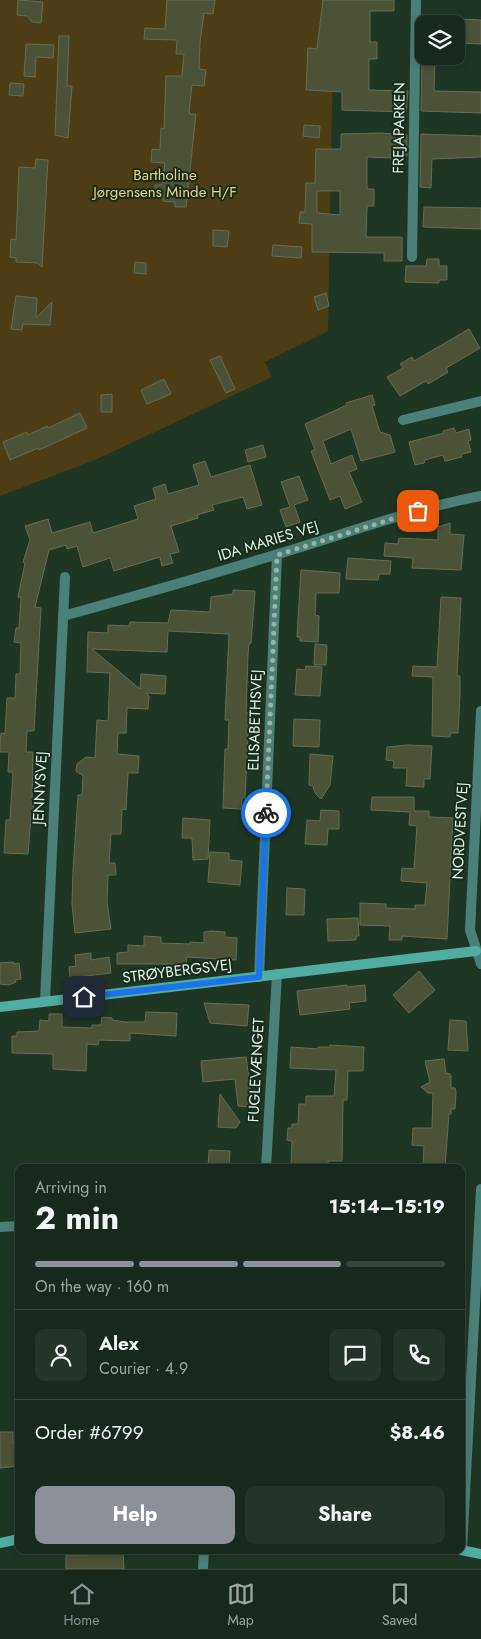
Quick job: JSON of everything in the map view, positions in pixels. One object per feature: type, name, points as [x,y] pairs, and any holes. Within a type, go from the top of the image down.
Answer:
[{"type":"street","name":"FREJAPARKEN","points":[[412,257],[416,0]]},
{"type":"street","points":[[403,420],[481,401]]},
{"type":"street","name":"IDA MARIES VEJ","points":[[63,616],[277,555],[391,519],[455,501],[481,496]]},
{"type":"street","name":"ELISABETHSVEJ","points":[[259,977],[277,555]]},
{"type":"street","name":"JENNYSVEJ","points":[[45,1002],[65,577]]},
{"type":"street","name":"NORDVESTVEJ","points":[[481,711],[470,930],[481,964]]},
{"type":"street","name":"STRØYBERGSVEJ","points":[[0,1007],[478,951]]},
{"type":"street","name":"FUGLEVÆNGET","points":[[266,1164],[277,974]]},
{"type":"street","points":[[465,1478],[481,1189]]},
{"type":"street","points":[[0,1227],[15,1226]]},
{"type":"street","points":[[0,1543],[15,1540]]},
{"type":"street","points":[[465,1551],[481,1554]]},
{"type":"street","points":[[203,1569],[204,1554]]},
{"type":"green space","name":"Bartholine Jørgensens Minde H/F","points":[[0,0],[334,0],[328,331],[265,362],[272,377],[95,460],[0,496]]},
{"type":"building","points":[[18,0],[43,2],[41,23],[32,22],[27,16],[17,15]]},
{"type":"building","points":[[167,0],[215,0],[213,14],[204,13],[200,42],[199,69],[206,70],[204,86],[192,85],[189,111],[190,114],[196,114],[186,207],[175,207],[175,202],[163,201],[163,197],[154,196],[155,185],[162,185],[165,163],[151,162],[152,149],[160,150],[161,128],[164,129],[166,76],[182,76],[184,54],[176,54],[177,40],[144,39],[145,28],[165,29]]},
{"type":"building","points":[[323,0],[394,0],[394,11],[370,11],[370,42],[377,42],[377,59],[369,59],[369,90],[408,91],[406,112],[342,110],[342,92],[306,90],[308,48],[317,49]]},
{"type":"building","points":[[465,19],[481,20],[481,44],[465,43]]},
{"type":"building","points":[[59,36],[69,36],[67,86],[72,86],[68,138],[55,135]]},
{"type":"building","points":[[26,44],[54,45],[53,58],[36,57],[35,77],[24,76]]},
{"type":"building","points":[[422,65],[435,65],[434,91],[481,92],[481,113],[421,111]]},
{"type":"building","points":[[10,83],[24,84],[23,96],[9,95]]},
{"type":"building","points":[[304,125],[320,126],[319,138],[303,136]]},
{"type":"building","points":[[380,133],[407,135],[407,156],[391,155],[391,158],[367,157],[367,189],[374,189],[374,206],[367,206],[366,237],[402,237],[402,261],[384,261],[384,253],[312,252],[312,224],[299,223],[300,212],[305,212],[306,183],[315,183],[316,149],[341,149],[341,134]],"holes":[[[317,191],[340,191],[340,215],[317,213]]]},
{"type":"building","points":[[421,134],[481,136],[481,157],[432,159],[431,188],[420,187]]},
{"type":"building","points":[[36,159],[48,160],[42,267],[37,263],[16,262],[16,258],[10,257],[11,239],[16,240],[19,167],[35,168]]},
{"type":"building","points":[[424,207],[481,208],[481,229],[423,227]]},
{"type":"building","points":[[213,230],[229,231],[227,247],[213,246]]},
{"type":"building","points":[[273,245],[302,247],[301,258],[272,256]]},
{"type":"building","points":[[427,259],[439,259],[439,266],[447,266],[447,280],[439,280],[439,283],[405,282],[406,266],[426,266]]},
{"type":"building","points":[[135,262],[146,263],[146,274],[134,273]]},
{"type":"building","points":[[326,293],[329,306],[318,310],[314,297]]},
{"type":"building","points":[[16,296],[37,298],[36,318],[52,302],[50,325],[23,324],[22,330],[11,329]]},
{"type":"building","points":[[469,329],[480,348],[446,368],[448,372],[428,384],[426,381],[400,396],[387,377],[403,368],[400,364],[412,357],[414,361]]},
{"type":"building","points":[[220,356],[235,389],[226,393],[210,360]]},
{"type":"building","points":[[164,379],[171,394],[147,404],[141,390]]},
{"type":"building","points":[[112,394],[112,412],[101,412],[101,395]]},
{"type":"building","points":[[372,395],[375,405],[372,406],[380,432],[390,435],[395,452],[361,461],[351,429],[323,441],[331,464],[352,455],[357,469],[349,472],[362,502],[345,509],[340,496],[330,500],[311,451],[315,450],[305,424],[347,405],[346,403]]},
{"type":"building","points":[[80,413],[87,428],[39,450],[38,448],[10,460],[3,442],[27,432],[28,435],[47,426],[48,428]]},
{"type":"building","points":[[454,428],[456,433],[469,429],[471,440],[468,441],[471,452],[461,454],[462,457],[445,461],[443,455],[415,465],[409,442],[444,433],[443,431]]},
{"type":"building","points":[[263,445],[266,457],[248,462],[245,450]]},
{"type":"building","points":[[205,461],[211,477],[250,465],[262,505],[247,509],[243,497],[212,505],[214,510],[197,515],[198,518],[171,526],[179,552],[170,554],[173,563],[162,566],[160,557],[114,571],[110,558],[83,567],[77,546],[67,549],[66,545],[49,550],[35,607],[41,608],[34,731],[27,731],[26,752],[33,752],[32,805],[34,806],[33,816],[31,816],[28,854],[4,853],[6,820],[10,820],[13,772],[8,772],[9,752],[0,752],[0,745],[1,733],[5,734],[7,698],[15,698],[16,674],[20,674],[21,643],[14,642],[16,628],[19,628],[21,598],[18,597],[25,563],[23,562],[30,540],[25,526],[48,519],[52,533],[90,522],[93,533],[138,519],[134,506],[156,499],[153,488],[165,484],[168,494],[199,485],[193,465]]},
{"type":"building","points":[[299,476],[308,500],[294,505],[300,522],[286,527],[280,510],[290,507],[281,482]]},
{"type":"building","points":[[450,523],[450,534],[464,535],[461,570],[412,568],[413,558],[384,556],[385,543],[398,544],[399,538],[438,540],[438,527]]},
{"type":"building","points":[[348,558],[391,561],[390,574],[379,574],[378,580],[346,579]]},
{"type":"building","points":[[301,570],[340,573],[339,593],[316,593],[315,615],[319,616],[318,642],[300,641],[300,637],[297,637]]},
{"type":"building","points":[[233,590],[255,591],[251,643],[249,644],[248,655],[246,713],[249,713],[245,798],[242,798],[241,809],[223,808],[225,749],[228,749],[229,720],[225,720],[229,634],[168,631],[167,652],[92,649],[140,689],[141,674],[166,676],[165,694],[146,693],[149,696],[148,709],[127,708],[126,733],[118,733],[117,754],[139,756],[138,773],[128,773],[126,810],[122,809],[121,834],[111,834],[109,863],[115,863],[116,875],[108,875],[107,902],[111,929],[75,933],[72,904],[73,871],[78,795],[82,795],[83,776],[76,771],[77,764],[86,757],[95,758],[97,720],[108,721],[110,673],[87,672],[88,632],[108,633],[108,625],[129,626],[130,622],[168,623],[171,610],[210,612],[211,597],[233,594]]},
{"type":"building","points":[[441,597],[461,598],[457,676],[460,676],[458,733],[450,733],[450,737],[432,736],[433,677],[412,676],[413,666],[437,667]]},
{"type":"building","points":[[315,644],[327,645],[326,665],[314,665]]},
{"type":"building","points":[[306,666],[322,667],[320,696],[295,695],[297,669],[305,670]]},
{"type":"building","points":[[294,719],[320,720],[319,747],[293,746]]},
{"type":"building","points":[[408,745],[432,746],[430,779],[424,779],[424,787],[406,786],[407,768],[393,768],[394,761],[386,760],[387,747]]},
{"type":"building","points":[[310,754],[333,756],[330,785],[321,799],[315,793],[313,786],[309,785]]},
{"type":"building","points":[[372,797],[414,797],[414,811],[429,811],[429,817],[453,818],[447,939],[402,936],[402,940],[389,940],[390,926],[360,925],[360,903],[386,904],[386,908],[415,909],[415,905],[425,905],[427,883],[401,881],[402,868],[414,869],[417,826],[409,825],[410,812],[371,810]]},
{"type":"building","points":[[321,810],[339,811],[339,829],[328,829],[327,845],[305,844],[307,820],[320,821]]},
{"type":"building","points":[[183,818],[210,820],[208,859],[193,860],[192,838],[182,838]]},
{"type":"building","points":[[210,852],[229,853],[229,860],[242,861],[240,885],[208,882]]},
{"type":"building","points":[[287,888],[305,889],[304,915],[286,915]]},
{"type":"building","points":[[358,918],[359,936],[356,936],[356,940],[328,941],[327,919]]},
{"type":"building","points":[[204,932],[225,932],[225,937],[237,938],[236,960],[187,957],[186,963],[182,964],[117,964],[117,953],[128,952],[128,945],[144,946],[144,936],[161,937],[161,943],[204,943]]},
{"type":"building","points":[[91,953],[91,960],[109,957],[111,973],[70,978],[69,967],[76,966],[75,955]]},
{"type":"building","points":[[13,962],[14,964],[19,963],[21,979],[15,980],[16,982],[9,985],[0,984],[0,963]]},
{"type":"building","points":[[419,971],[435,990],[409,1013],[393,995]]},
{"type":"building","points":[[347,985],[347,987],[365,985],[366,1001],[349,1003],[350,1009],[300,1015],[297,991]]},
{"type":"building","points":[[204,1003],[249,1005],[247,1026],[210,1023]]},
{"type":"building","points":[[146,1012],[177,1013],[176,1036],[130,1033],[130,1041],[99,1040],[98,1045],[87,1044],[86,1071],[53,1069],[53,1054],[12,1053],[12,1036],[17,1036],[17,1032],[39,1031],[40,1020],[49,1021],[49,1014],[62,1014],[62,1027],[92,1028],[92,1025],[101,1025],[102,1017],[124,1022],[145,1022]]},
{"type":"building","points":[[450,1020],[466,1021],[468,1051],[448,1050]]},
{"type":"building","points":[[330,1045],[364,1047],[363,1071],[348,1071],[347,1100],[343,1100],[342,1161],[328,1161],[328,1164],[291,1164],[292,1141],[287,1140],[288,1128],[292,1128],[292,1124],[298,1124],[299,1104],[306,1104],[306,1096],[334,1096],[336,1070],[290,1068],[291,1047],[318,1049],[318,1047],[330,1047]]},
{"type":"building","points":[[246,1057],[250,1085],[248,1107],[238,1106],[235,1079],[203,1082],[201,1061]]},
{"type":"building","points":[[444,1059],[446,1073],[451,1076],[451,1088],[455,1088],[456,1092],[455,1109],[451,1109],[451,1114],[449,1114],[445,1164],[423,1164],[424,1146],[412,1145],[413,1128],[432,1128],[433,1093],[428,1093],[421,1087],[430,1082],[425,1061]]},
{"type":"building","points":[[220,1094],[240,1122],[236,1128],[218,1127]]},
{"type":"building","points":[[209,1150],[230,1151],[229,1164],[208,1164]]},
{"type":"building","points":[[0,1432],[13,1432],[15,1466],[0,1468]]},
{"type":"building","points":[[123,1554],[124,1569],[66,1569],[66,1555]]},
{"type":"way so far","points":[[266,813],[277,555],[418,511]]},
{"type":"route","points":[[84,997],[259,977],[266,813]]}]
